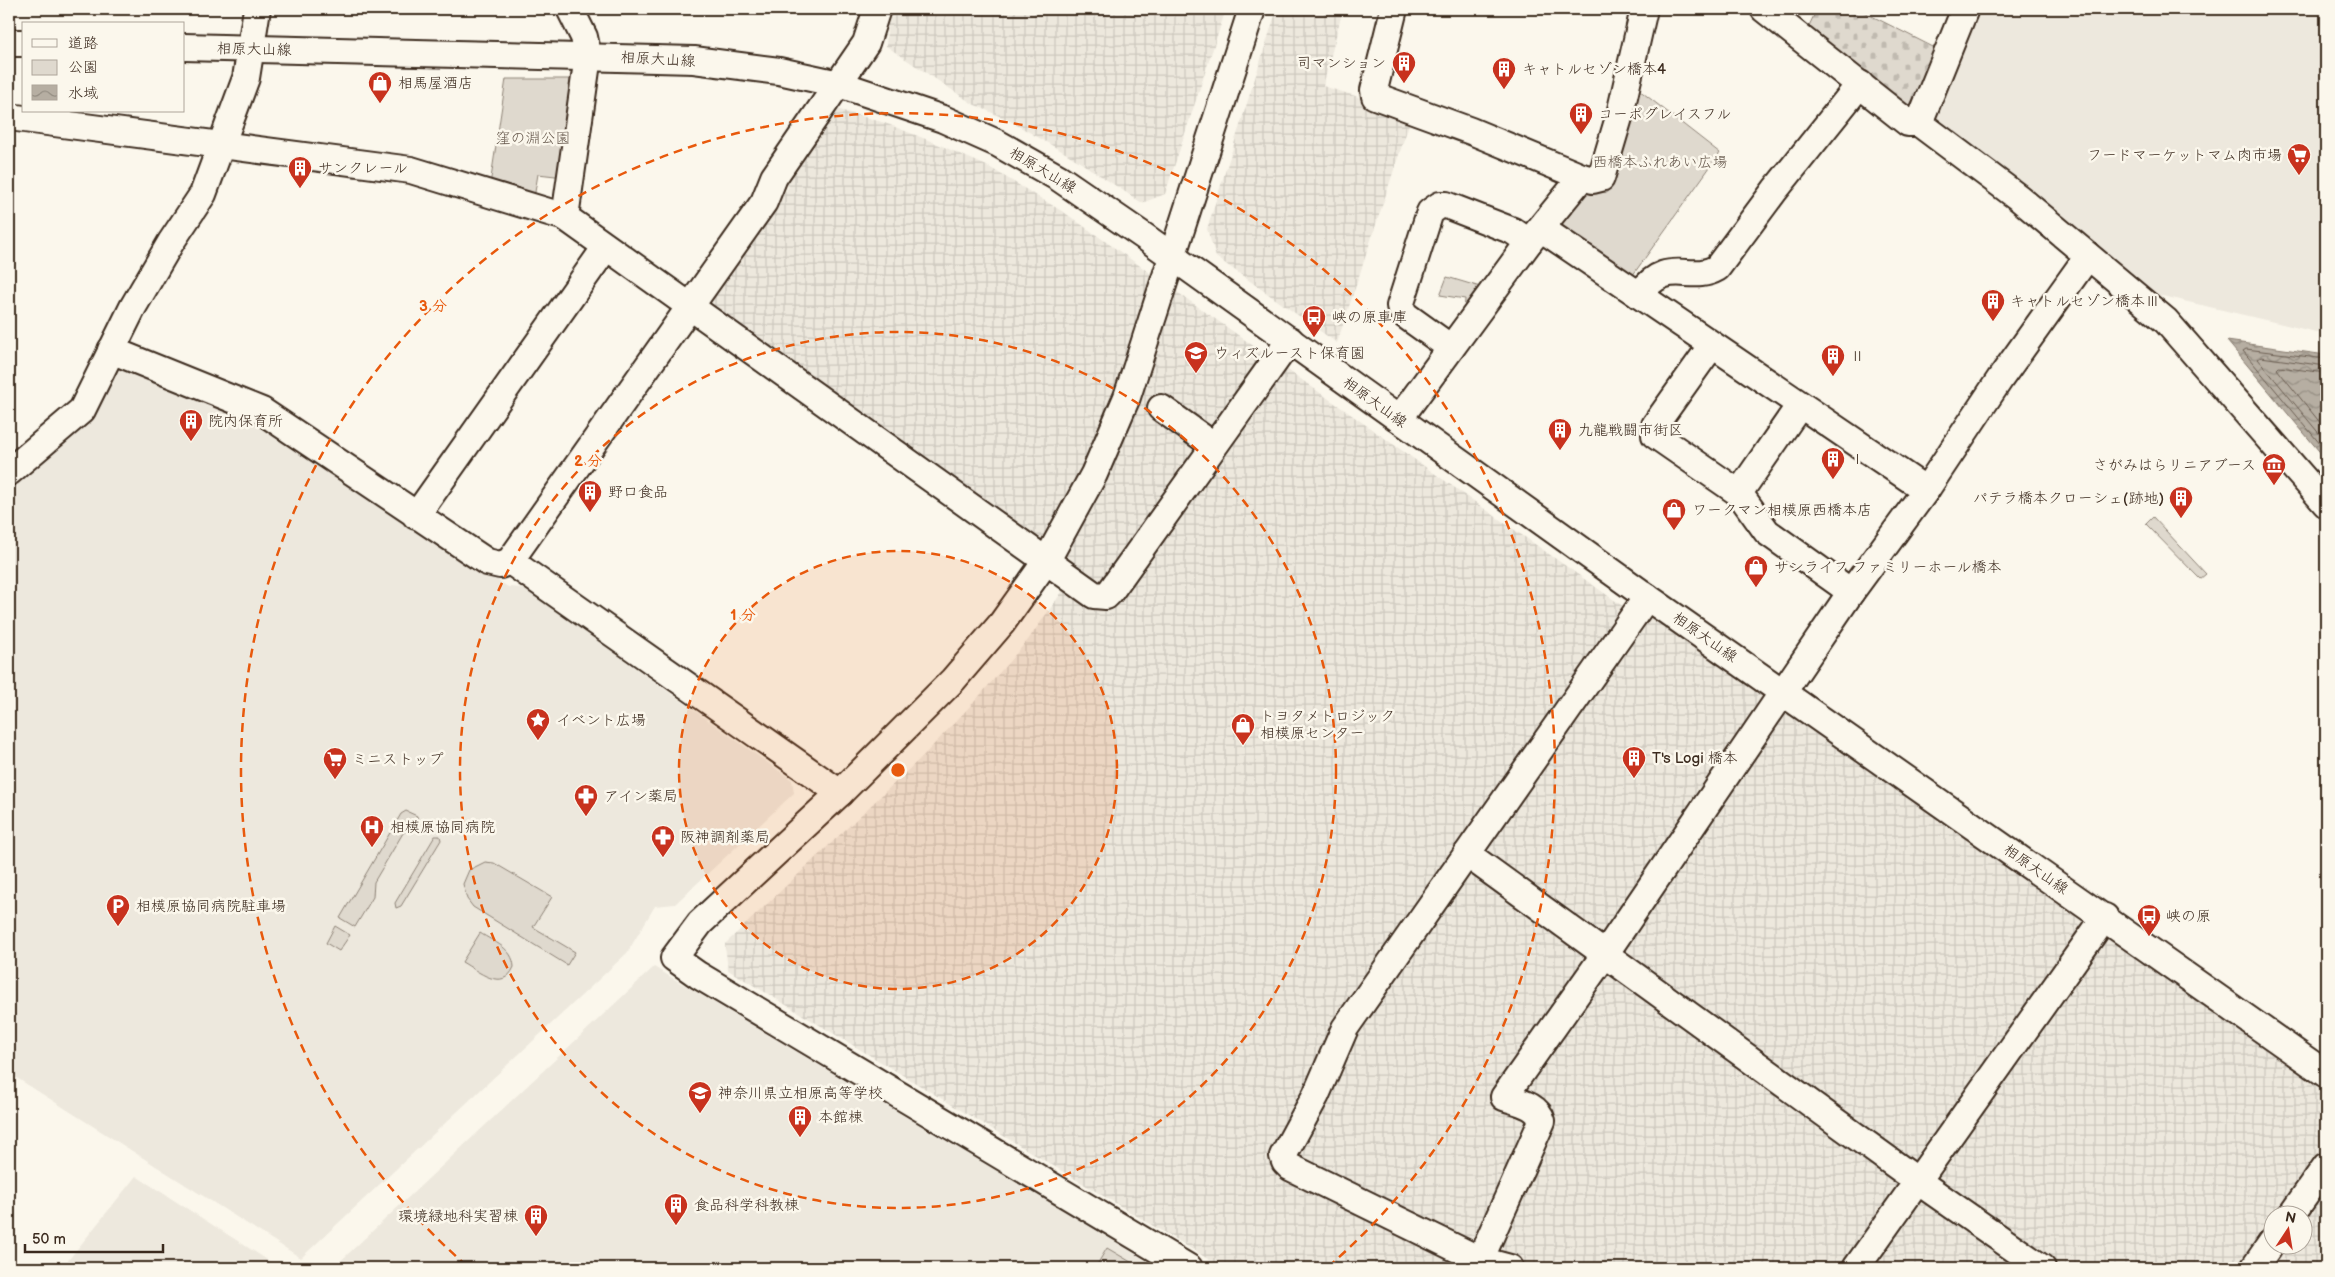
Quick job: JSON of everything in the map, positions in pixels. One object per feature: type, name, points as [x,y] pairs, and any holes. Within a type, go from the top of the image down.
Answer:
[{"type":"street","points":[[9,472],[82,410],[133,307],[171,242],[203,194],[246,78],[257,9]]},
{"type":"street","points":[[565,217],[588,56],[584,37],[570,9]]},
{"type":"street","points":[[111,350],[262,411],[487,562],[500,565],[510,562],[764,202],[774,177],[866,43],[877,9]]},
{"type":"street","points":[[1189,1268],[674,958],[710,914],[840,794],[953,680],[1002,623],[1046,560],[1094,474],[1126,397],[1252,9]]},
{"type":"street","points":[[1394,9],[1374,90],[1375,96],[1471,131],[1582,177],[1598,180],[1604,172],[1620,114],[1644,9]]},
{"type":"street","points":[[1764,9],[1908,123],[1919,123],[2019,198],[2166,322],[2326,504]]},
{"type":"street","points":[[1919,123],[1965,9]]},
{"type":"street","points":[[9,43],[22,43]]},
{"type":"street","name":"相原大山線","points":[[185,47],[694,60],[779,71],[839,84],[943,119],[997,143],[1059,178],[1173,257],[1648,597],[2326,1074]]},
{"type":"street","points":[[1639,295],[1651,281],[1665,274],[1679,271],[1703,273],[1717,268],[1775,190],[1860,84]]},
{"type":"street","points":[[9,117],[411,170],[565,217],[1094,595],[1106,596],[1290,340]]},
{"type":"street","points":[[1399,420],[1451,348],[1582,177]]},
{"type":"street","points":[[1451,348],[1405,315],[1400,306],[1430,212],[1440,205],[1446,205],[1513,232],[1536,236],[1639,295],[1926,490]]},
{"type":"street","points":[[416,516],[606,248]]},
{"type":"street","points":[[1480,1260],[1542,1121],[1540,1114],[1534,1108],[1504,1097],[1605,954],[1851,592],[1926,490],[2000,379],[2088,256]]},
{"type":"street","points":[[1712,345],[1655,424],[1654,430],[1659,438],[1739,493],[1767,532],[1851,592]]},
{"type":"street","points":[[1739,493],[1800,405]]},
{"type":"street","points":[[1161,408],[1213,445]]},
{"type":"street","points":[[510,562],[840,794]]},
{"type":"street","points":[[1510,1268],[1480,1260],[1290,1167],[1285,1162],[1283,1156],[1316,1095],[1346,1028],[1648,597]]},
{"type":"street","points":[[1467,854],[1919,1182],[2042,1268]]},
{"type":"street","points":[[1856,1268],[1919,1182],[2105,917]]},
{"type":"street","points":[[2299,1204],[2326,1166]]},
{"type":"street","points":[[2254,1268],[2264,1254]]},
{"type":"shaded area","points":[[888,9],[1226,9],[1165,194],[1142,203],[1072,157],[1010,121],[973,104],[886,46]]},
{"type":"shaded area","points":[[1277,9],[1343,9],[1323,86],[1365,99],[1364,103],[1412,115],[1337,343],[1216,257],[1207,229]]},
{"type":"shaded area","points":[[1977,9],[2326,9],[2326,330],[2316,332],[2154,294],[1932,120]]},
{"type":"shaded area","points":[[833,108],[885,123],[989,167],[1065,213],[1641,619],[1657,617],[2326,1089],[2326,1268],[1223,1268],[728,970],[725,944],[924,755],[975,701],[1028,640],[1076,572],[709,310],[709,301],[789,186],[783,181]]},
{"type":"shaded area","name":"相模原協同病院","points":[[122,366],[255,419],[508,587],[523,588],[792,780],[794,793],[675,904],[655,906],[627,953],[301,1258],[9,1073],[9,484],[116,367]]},
{"type":"shaded area","name":"神奈川県立相原高等学校","points":[[654,967],[1075,1218],[1158,1268],[333,1268]]},
{"type":"shaded area","points":[[136,1176],[280,1268],[62,1268]]},
{"type":"green space","points":[[1817,9],[1858,9],[1939,50],[1906,112],[1806,32]]},
{"type":"green space","name":"窪の淵公園","points":[[506,79],[575,79],[564,177],[538,174],[534,198],[490,185]]},
{"type":"green space","name":"西橋本ふれあい広場","points":[[1634,86],[1720,153],[1630,279],[1557,228],[1585,189],[1592,187],[1607,193]]},
{"type":"green space","points":[[1447,277],[1487,289],[1463,324],[1465,299],[1440,295]]},
{"type":"green space","points":[[2153,517],[2206,574],[2200,579],[2146,524]]},
{"type":"green space","points":[[406,811],[417,816],[418,823],[403,833],[374,882],[373,897],[355,927],[340,918],[401,814]]},
{"type":"green space","points":[[435,836],[440,836],[441,840],[401,906],[396,908],[395,903]]},
{"type":"green space","points":[[485,862],[494,863],[552,897],[533,927],[575,952],[567,965],[473,907],[467,899],[463,884],[469,870]]},
{"type":"green space","points":[[335,926],[350,935],[339,951],[326,943]]},
{"type":"green space","points":[[480,933],[502,946],[510,955],[514,967],[509,975],[497,979],[490,978],[462,962]]},
{"type":"green space","points":[[1107,1248],[1141,1268],[1095,1268]]},
{"type":"water","points":[[2227,341],[2326,355],[2326,449],[2324,457]]},
{"type":"place","name":"司マンション","points":[[1404,84]]},
{"type":"place","name":"キャトルセゾン橋本4","points":[[1504,90]]},
{"type":"place","name":"相馬屋酒店","points":[[380,104]]},
{"type":"place","name":"コーポグレイスフル","points":[[1581,135]]},
{"type":"place","name":"フードマーケットマム肉市場","points":[[2299,176]]},
{"type":"place","name":"サンクレール","points":[[300,189]]},
{"type":"place","name":"キャトルセゾン橋本Ⅲ","points":[[1993,322]]},
{"type":"place","name":"峡の原車庫","points":[[1314,338]]},
{"type":"place","name":"ウィズルースト保育園","points":[[1196,374]]},
{"type":"place","name":"Ⅱ","points":[[1833,377]]},
{"type":"place","name":"院内保育所","points":[[191,442]]},
{"type":"place","name":"九龍戦闘市街区","points":[[1560,451]]},
{"type":"place","name":"Ⅰ","points":[[1833,480]]},
{"type":"place","name":"さがみはらリニアブース","points":[[2274,486]]},
{"type":"place","name":"野口食品","points":[[590,513]]},
{"type":"place","name":"パテラ橋本クローシェ(跡地)","points":[[2181,519]]},
{"type":"place","name":"ワークマン相模原西橋本店","points":[[1674,531]]},
{"type":"place","name":"サンライフ ファミリーホール橋本","points":[[1756,588]]},
{"type":"place","name":"イベント広場","points":[[538,741]]},
{"type":"place","name":"トヨタメトロジック 相模原センター","points":[[1243,746]]},
{"type":"place","name":"T's Logi 橋本","points":[[1634,779]]},
{"type":"place","name":"ミニストップ","points":[[335,780]]},
{"type":"place","name":"アイン薬局","points":[[586,817]]},
{"type":"place","name":"相模原協同病院","points":[[372,848]]},
{"type":"place","name":"阪神調剤薬局","points":[[663,858]]},
{"type":"place","name":"相模原協同病院駐車場","points":[[118,927]]},
{"type":"place","name":"峡の原","points":[[2149,937]]},
{"type":"place","name":"神奈川県立相原高等学校","points":[[700,1114]]},
{"type":"place","name":"本館棟","points":[[800,1138]]},
{"type":"place","name":"食品科学科教棟","points":[[676,1226]]},
{"type":"place","name":"環境緑地科実習棟","points":[[536,1237]]}]
